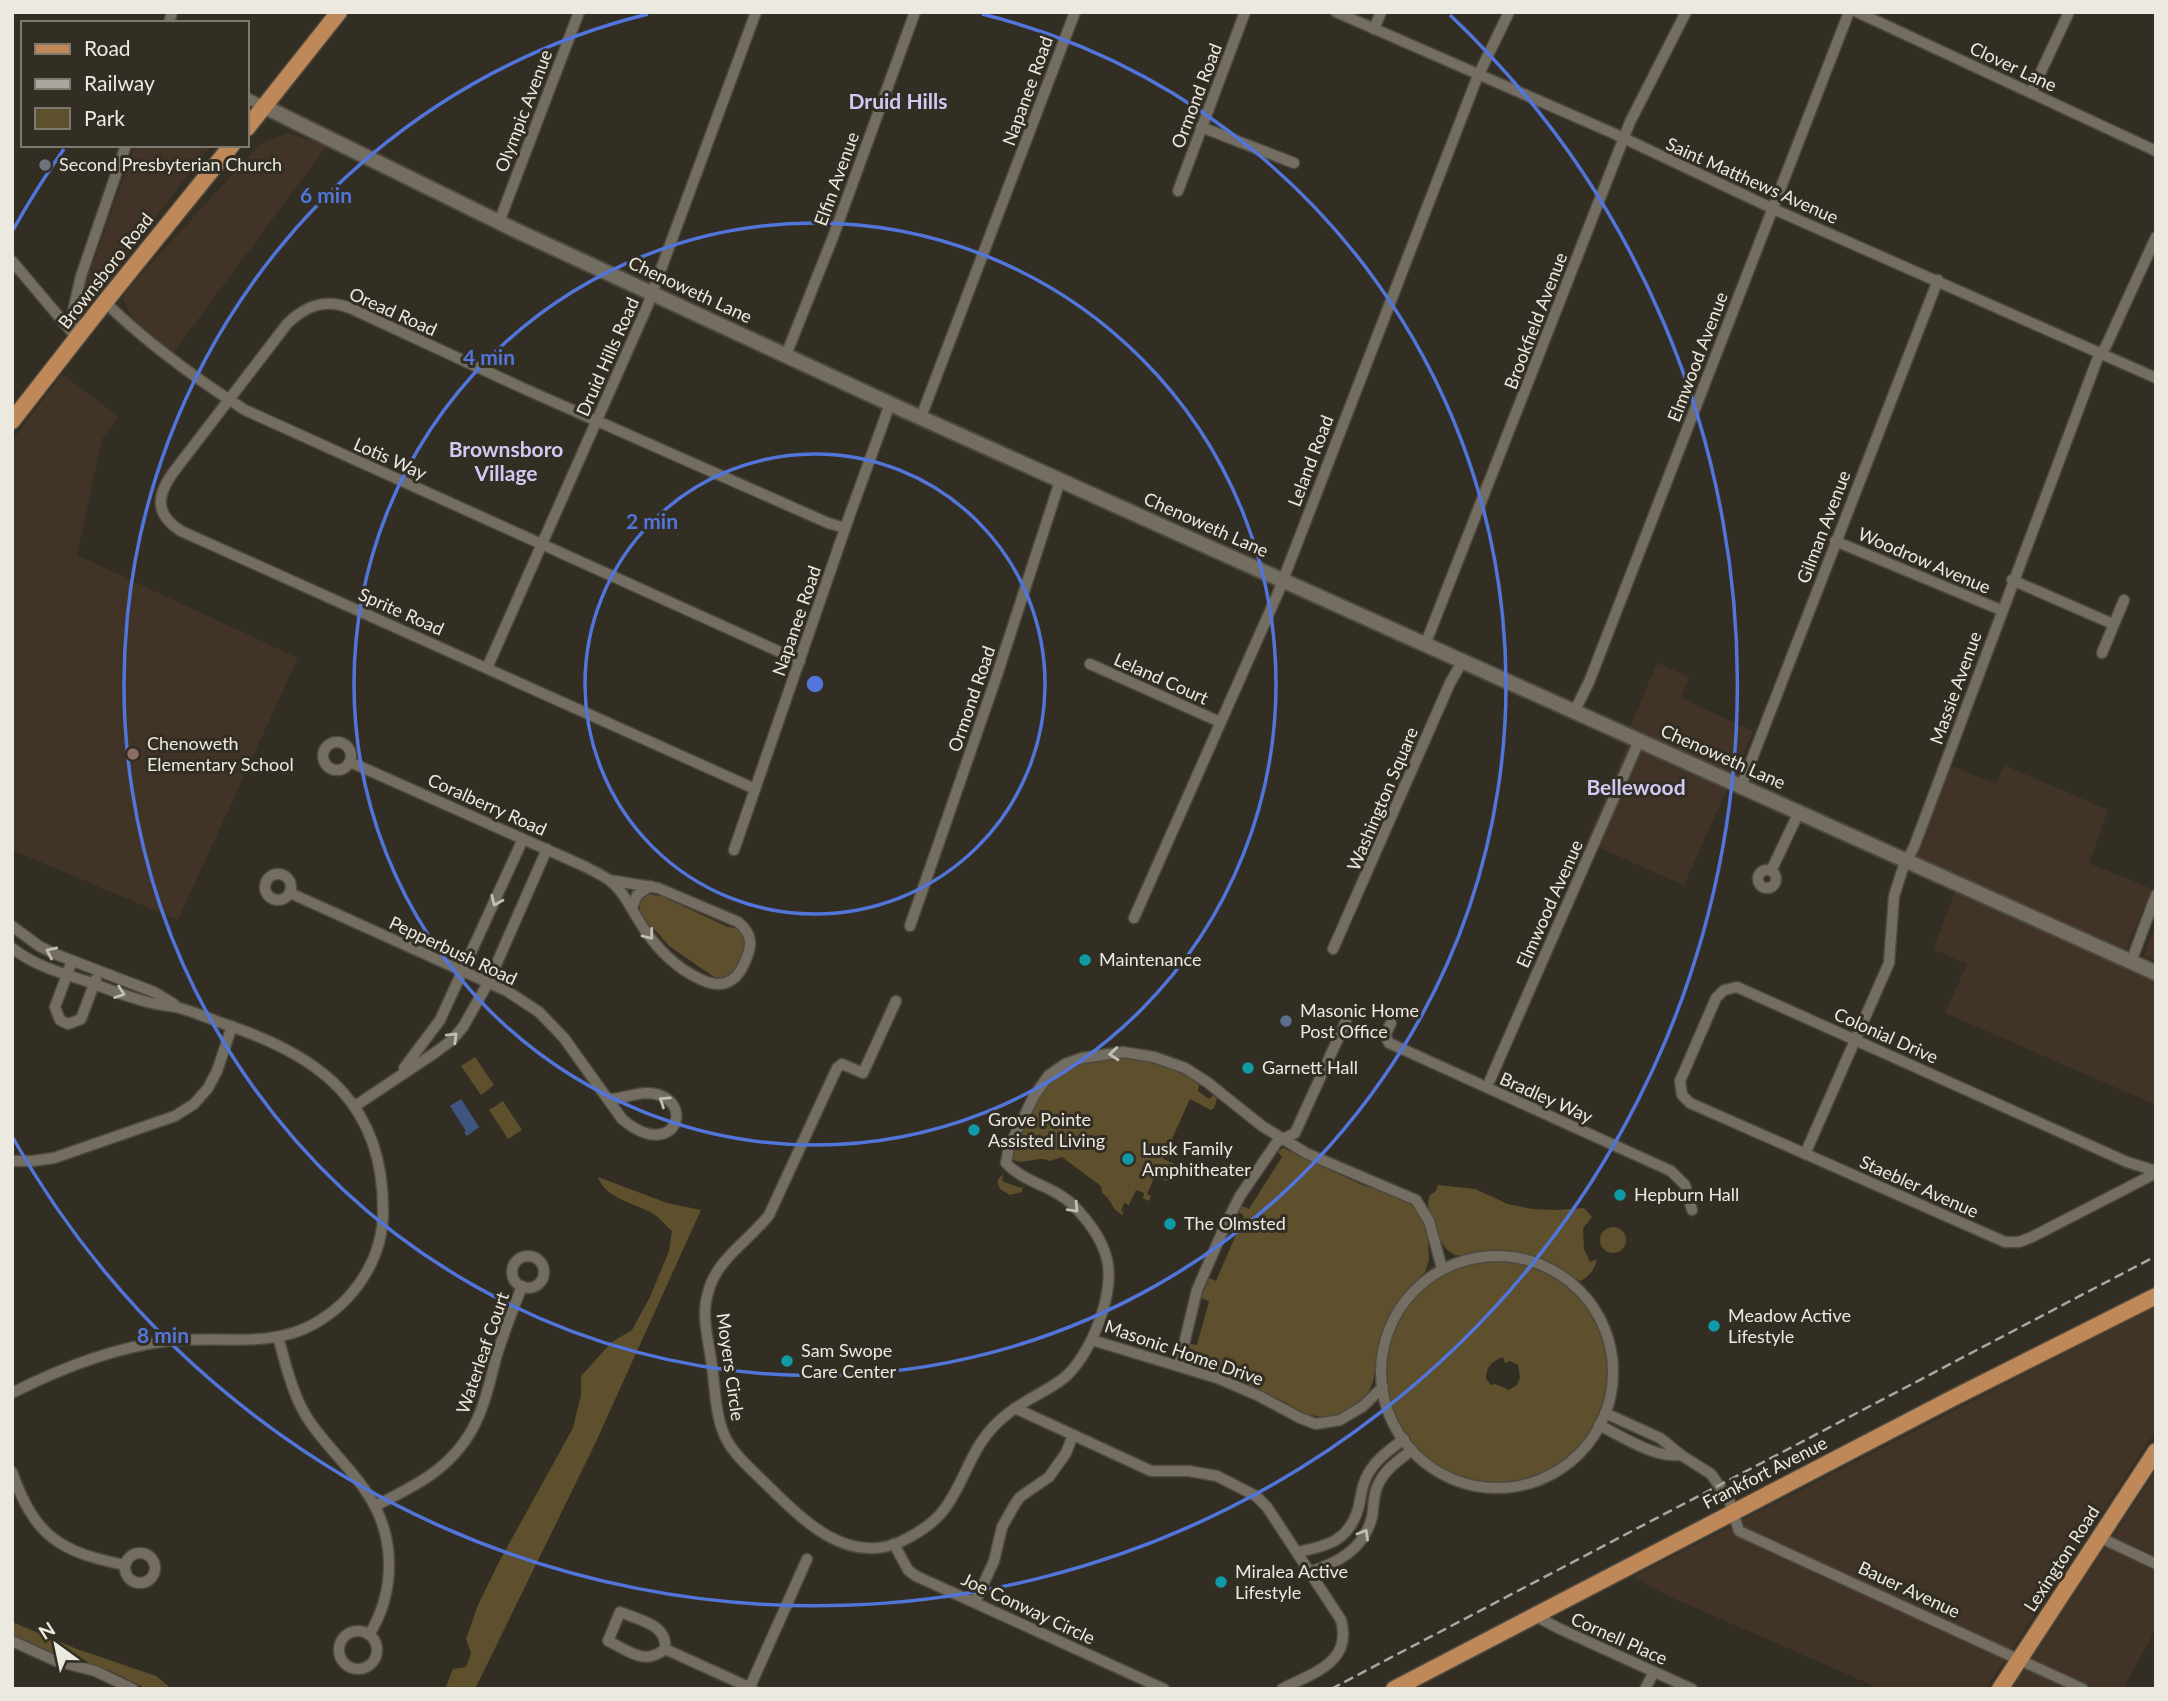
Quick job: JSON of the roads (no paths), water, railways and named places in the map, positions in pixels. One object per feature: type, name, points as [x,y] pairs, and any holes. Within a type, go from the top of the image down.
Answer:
[{"type":"main road","points":[[248,127],[339,12]]},
{"type":"main road","name":"Chenoweth Lane","points":[[265,107],[652,295],[890,404],[2156,973]]},
{"type":"main road","name":"Brownsboro Road","points":[[12,421],[230,147]]},
{"type":"main road","name":"Frankfort Avenue","points":[[1394,1689],[1953,1398],[2156,1296]]},
{"type":"main road","name":"Lexington Road","points":[[2000,1689],[2156,1451]]},
{"type":"street","name":"Olympic Avenue","points":[[499,222],[579,12]]},
{"type":"street","name":"Druid Hills Road","points":[[486,668],[652,295],[757,12]]},
{"type":"street","name":"Elfin Avenue","points":[[786,355],[833,237],[915,12]]},
{"type":"street","name":"Napanee Road","points":[[921,417],[1075,12]]},
{"type":"street","name":"Ormond Road","points":[[1178,191],[1245,12]]},
{"type":"street","name":"Saint Matthews Avenue","points":[[1336,12],[2156,377]]},
{"type":"street","points":[[1374,29],[1381,12]]},
{"type":"street","name":"Leland Road","points":[[1134,918],[1282,581],[1478,75],[1509,12]]},
{"type":"street","name":"Brookfield Avenue","points":[[1425,645],[1624,139],[1686,12]]},
{"type":"street","name":"Elmwood Avenue","points":[[1574,712],[1589,682],[1849,12]]},
{"type":"street","name":"Clover Lane","points":[[1857,12],[2156,151]]},
{"type":"street","points":[[2031,93],[2069,12]]},
{"type":"street","name":"Chenoweth Lane","points":[[248,98],[265,107]]},
{"type":"street","points":[[1201,127],[1294,163]]},
{"type":"street","points":[[77,339],[73,311],[81,276],[126,147]]},
{"type":"street","name":"Massie Avenue","points":[[1805,1154],[1889,963],[1894,896],[2012,580],[2101,353],[2156,237]]},
{"type":"street","points":[[12,261],[77,339]]},
{"type":"street","name":"Gilman Avenue","points":[[1741,787],[1937,280]]},
{"type":"street","name":"Lotis Way","points":[[105,302],[140,335],[245,410],[800,660]]},
{"type":"street","name":"Oread Road","points":[[229,400],[297,314],[312,306],[329,303],[350,308],[828,523],[845,528]]},
{"type":"street","name":"Sprite Road","points":[[229,400],[161,492],[161,507],[171,523],[181,531],[755,789]]},
{"type":"street","name":"Napanee Road","points":[[734,850],[890,404]]},
{"type":"street","name":"Ormond Road","points":[[910,926],[997,675],[1060,481]]},
{"type":"street","name":"Woodrow Avenue","points":[[1835,541],[2001,610]]},
{"type":"street","points":[[2012,580],[2113,624]]},
{"type":"street","points":[[2102,653],[2124,600]]},
{"type":"street","name":"Washington Square","points":[[1333,949],[1450,683],[1462,662]]},
{"type":"street","name":"Leland Court","points":[[1090,664],[1220,722]]},
{"type":"street","name":"Elmwood Avenue","points":[[1490,1080],[1639,741]]},
{"type":"street","name":"Coralberry Road","points":[[350,762],[547,849],[609,880],[675,893],[738,922],[744,927],[751,942],[751,950],[739,974],[724,985],[712,984],[698,979],[671,960],[641,926],[632,908],[609,880]]},
{"type":"street","points":[[1770,871],[1799,812]]},
{"type":"street","points":[[397,1076],[440,1020],[464,973],[523,839]]},
{"type":"street","points":[[355,1106],[452,1040],[473,1011],[488,983],[547,849]]},
{"type":"street","points":[[632,908],[637,895],[650,886]]},
{"type":"street","name":"Pepperbush Road","points":[[290,893],[508,991],[539,1012],[564,1038],[622,1119],[631,1127],[658,1135],[667,1133],[676,1126],[678,1118],[675,1109],[669,1102],[654,1095],[646,1093],[607,1098]]},
{"type":"street","points":[[2130,962],[2156,895]]},
{"type":"street","points":[[12,926],[39,946],[154,992],[180,1009]]},
{"type":"street","points":[[12,948],[40,966],[146,1002],[180,1009],[258,1035],[299,1056],[331,1080],[355,1106],[368,1130],[380,1167],[383,1213],[378,1247],[363,1278],[340,1306],[311,1325],[278,1337],[254,1340],[205,1338],[165,1341],[120,1350],[61,1369],[12,1393]]},
{"type":"street","points":[[72,961],[55,1007],[60,1020],[68,1024],[81,1019],[99,971]]},
{"type":"street","name":"Colonial Drive","points":[[1680,1081],[1716,998],[1731,987],[1744,989],[2127,1162],[2156,1172]]},
{"type":"street","name":"Moyers Circle","points":[[896,1001],[863,1073],[842,1064],[837,1068],[769,1216],[715,1273],[708,1292],[705,1313],[722,1429],[739,1457],[813,1529],[830,1538],[869,1548],[894,1544],[924,1528],[945,1509],[971,1456],[982,1440],[1015,1408],[1073,1369],[1092,1340]]},
{"type":"street","points":[[1179,1365],[1197,1290],[1215,1246],[1240,1196],[1259,1167],[1277,1142],[1295,1133],[1346,1021]]},
{"type":"street","name":"Bradley Way","points":[[1391,1023],[1385,1035],[1388,1043],[1671,1171],[1685,1185],[1692,1210]]},
{"type":"street","points":[[12,1161],[54,1158],[175,1116],[201,1097],[212,1081],[232,1026]]},
{"type":"street","name":"Masonic Home Drive","points":[[1383,1387],[1362,1407],[1340,1420],[1316,1424],[1239,1387],[1179,1365],[1092,1340],[1106,1304],[1110,1284],[1107,1256],[1100,1241],[1073,1206],[1059,1194],[1012,1169],[1006,1163],[1007,1152],[1034,1096],[1045,1079],[1065,1064],[1082,1058],[1123,1052],[1154,1057],[1181,1066],[1207,1082],[1262,1126],[1284,1139],[1337,1167],[1416,1200],[1429,1221],[1442,1268]]},
{"type":"street","name":"Staebler Avenue","points":[[1680,1081],[1682,1095],[1690,1102],[2004,1242],[2013,1243],[2032,1237],[2156,1172]]},
{"type":"street","points":[[2127,1162],[2127,1187]]},
{"type":"street","points":[[1475,1258],[1518,1258],[1537,1264],[1555,1272],[1581,1292],[1601,1320],[1610,1342],[1613,1387],[1609,1415],[1583,1449],[1555,1474],[1520,1486],[1482,1487],[1464,1482],[1430,1466],[1412,1450],[1394,1423],[1383,1387],[1385,1343],[1403,1304],[1417,1287],[1442,1268],[1475,1258]]},
{"type":"street","name":"Waterleaf Court","points":[[375,1506],[423,1480],[452,1457],[464,1443],[486,1403],[497,1357],[522,1286]]},
{"type":"street","points":[[278,1337],[289,1375],[308,1421],[360,1483],[375,1506],[385,1531],[390,1568],[384,1604],[369,1634]]},
{"type":"street","points":[[1015,1408],[1151,1471],[1198,1472],[1217,1476],[1256,1496],[1267,1507],[1341,1620],[1344,1631],[1343,1644],[1332,1662],[1282,1689]]},
{"type":"street","points":[[1609,1415],[1652,1434],[1711,1474],[1722,1487],[1732,1512]]},
{"type":"street","points":[[1600,1425],[1646,1447],[1671,1456],[1681,1455]]},
{"type":"street","points":[[975,1602],[994,1561],[1002,1527],[1015,1504],[1020,1497],[1049,1477],[1066,1452],[1073,1435]]},
{"type":"street","points":[[1297,1552],[1328,1545],[1346,1533],[1353,1524],[1367,1475],[1374,1465],[1404,1439]]},
{"type":"street","points":[[1310,1572],[1343,1559],[1355,1548],[1369,1527],[1378,1484],[1394,1464],[1412,1450]]},
{"type":"street","points":[[12,1472],[29,1513],[49,1535],[76,1553],[125,1565]]},
{"type":"street","name":"Bauer Avenue","points":[[1732,1512],[1739,1531],[2083,1689]]},
{"type":"street","points":[[2099,1537],[2156,1564]]},
{"type":"street","name":"Joe Conway Circle","points":[[894,1544],[908,1570],[1164,1689]]},
{"type":"street","points":[[665,1649],[750,1688],[807,1559]]},
{"type":"street","points":[[620,1612],[660,1629],[666,1639],[665,1649],[646,1659],[608,1641],[620,1612]]},
{"type":"street","name":"Cornell Place","points":[[1534,1615],[1692,1689]]},
{"type":"street","points":[[12,1641],[56,1661],[95,1671],[132,1689]]},
{"type":"street","points":[[1645,1689],[1654,1672]]},
{"type":"water","points":[[461,1099],[479,1127],[467,1136],[450,1106]]},
{"type":"railway","points":[[1331,1689],[2156,1256]]},
{"type":"place","name":"Second Presbyterian Church","points":[[45,165]]},
{"type":"place","name":"Chenoweth Elementary School","points":[[133,754]]},
{"type":"place","name":"Maintenance","points":[[1085,960]]},
{"type":"place","name":"Masonic Home Post Office","points":[[1286,1021]]},
{"type":"place","name":"Garnett Hall","points":[[1248,1068]]},
{"type":"place","name":"Grove Pointe Assisted Living","points":[[974,1130]]},
{"type":"place","name":"Lusk Family Amphitheater","points":[[1128,1159]]},
{"type":"place","name":"Hepburn Hall","points":[[1620,1195]]},
{"type":"place","name":"The Olmsted","points":[[1170,1224]]},
{"type":"place","name":"Meadow Active Lifestyle","points":[[1714,1326]]},
{"type":"place","name":"Sam Swope Care Center","points":[[787,1361]]},
{"type":"place","name":"Miralea Active Lifestyle","points":[[1221,1582]]},
{"type":"district","name":"Druid Hills","points":[[898,102]]},
{"type":"district","name":"Brownsboro Village","points":[[506,462]]},
{"type":"district","name":"Bellewood","points":[[1636,788]]}]
